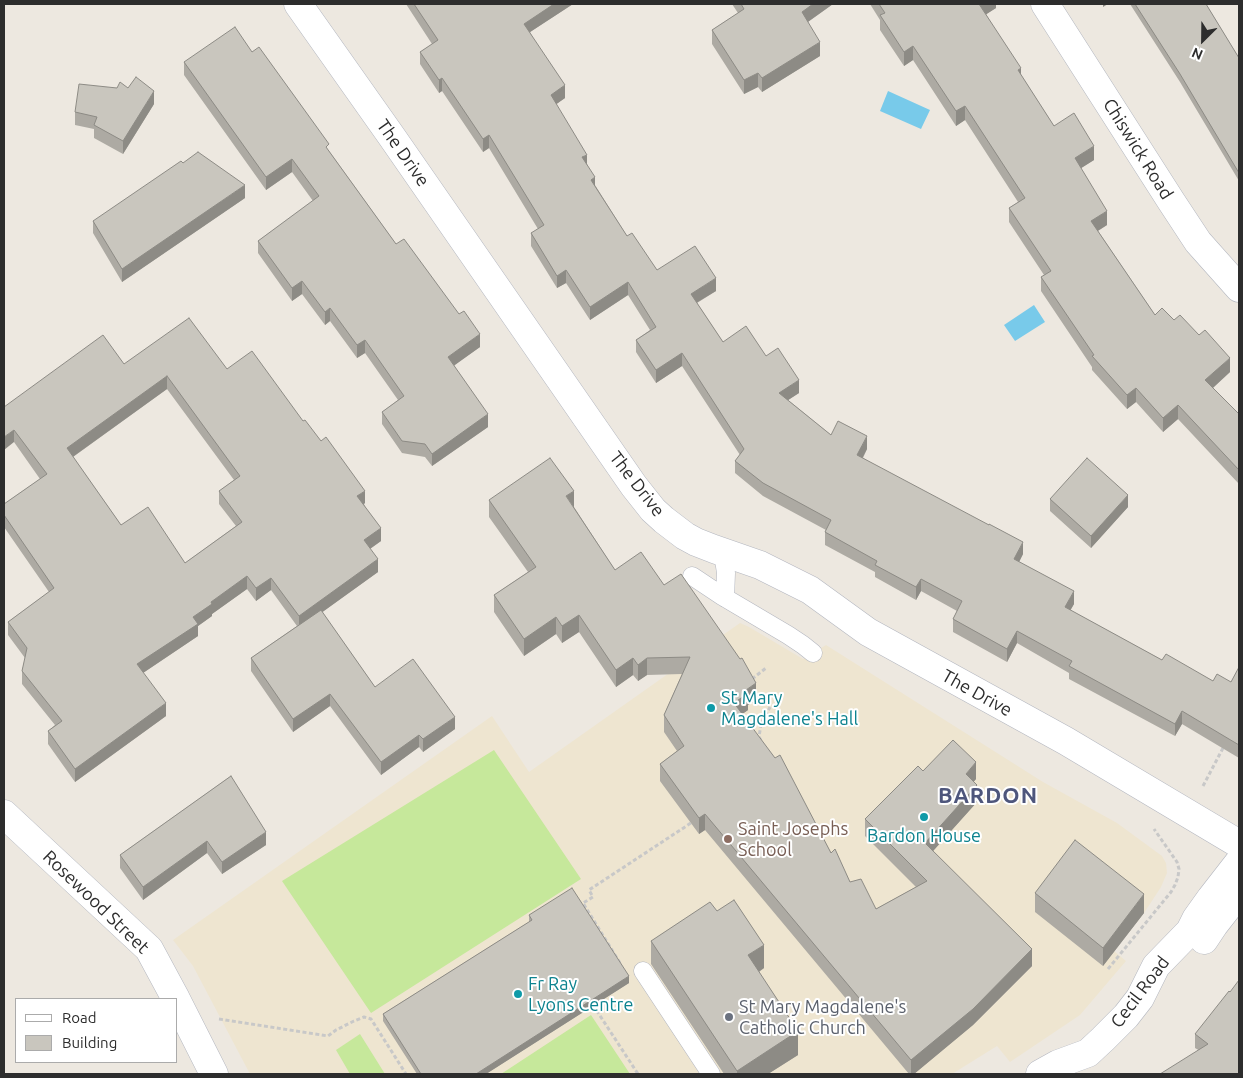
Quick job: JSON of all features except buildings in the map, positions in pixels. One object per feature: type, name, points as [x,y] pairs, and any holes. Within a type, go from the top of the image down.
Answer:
[{"type":"street","name":"The Drive","points":[[298,4],[653,510],[680,532],[696,542],[760,565],[810,590],[868,632],[1066,741],[1239,844]]},
{"type":"street","name":"Chiswick Road","points":[[1044,4],[1198,242],[1239,288]]},
{"type":"street","name":"Rosewood Street","points":[[4,814],[149,949],[175,998]]},
{"type":"street","name":"Cecil Road","points":[[1040,1074],[1058,1064],[1088,1052],[1120,1022],[1140,998],[1156,966],[1190,931],[1206,904],[1239,862]]},
{"type":"street","name":"Cecil Road","points":[[1075,1074],[1095,1066],[1113,1052],[1147,1013],[1170,973],[1198,948],[1239,893]]},
{"type":"street","name":"Rosewood Street","points":[[178,1003],[214,1074]]},
{"type":"lane","points":[[723,553],[726,573],[725,598]]},
{"type":"lane","points":[[692,576],[788,635],[813,653]]},
{"type":"lane","points":[[642,971],[711,1074]]},
{"type":"path","points":[[752,679],[766,668]]},
{"type":"path","points":[[764,745],[759,737],[760,724],[770,707]]},
{"type":"path","points":[[1203,786],[1223,748]]},
{"type":"path","points":[[651,849],[698,819]]},
{"type":"path","points":[[1108,969],[1171,892],[1178,877],[1177,862],[1152,826]]},
{"type":"path","points":[[593,1005],[638,1074]]},
{"type":"path","points":[[220,1019],[328,1036],[336,1030],[364,1017],[371,1019],[406,1074]]},
{"type":"shaded area","name":"Saint Josephs School","points":[[740,623],[803,659],[826,645],[1043,782],[1117,823],[1162,856],[1166,863],[1167,873],[1161,887],[1144,913],[1114,951],[1126,961],[1080,1015],[1010,1062],[997,1046],[952,1074],[250,1074],[193,966],[173,940],[492,716],[529,772]]},
{"type":"green space","points":[[494,750],[581,879],[371,1013],[282,881]]},
{"type":"green space","points":[[591,1015],[630,1074],[501,1074]]},
{"type":"green space","points":[[360,1034],[385,1074],[350,1074],[336,1050]]},
{"type":"water","points":[[888,91],[930,110],[921,129],[880,111]]},
{"type":"water","points":[[1034,305],[1045,322],[1015,341],[1004,325]]},
{"type":"place","name":"St Mary Magdalene's Hall","points":[[711,708]]},
{"type":"place","name":"Bardon House","points":[[924,817]]},
{"type":"place","name":"Saint Josephs School","points":[[728,839]]},
{"type":"place","name":"Fr Ray Lyons Centre","points":[[518,994]]},
{"type":"place","name":"St Mary Magdalene's Catholic Church","points":[[729,1017]]},
{"type":"district","name":"BARDON","points":[[988,796]]}]
